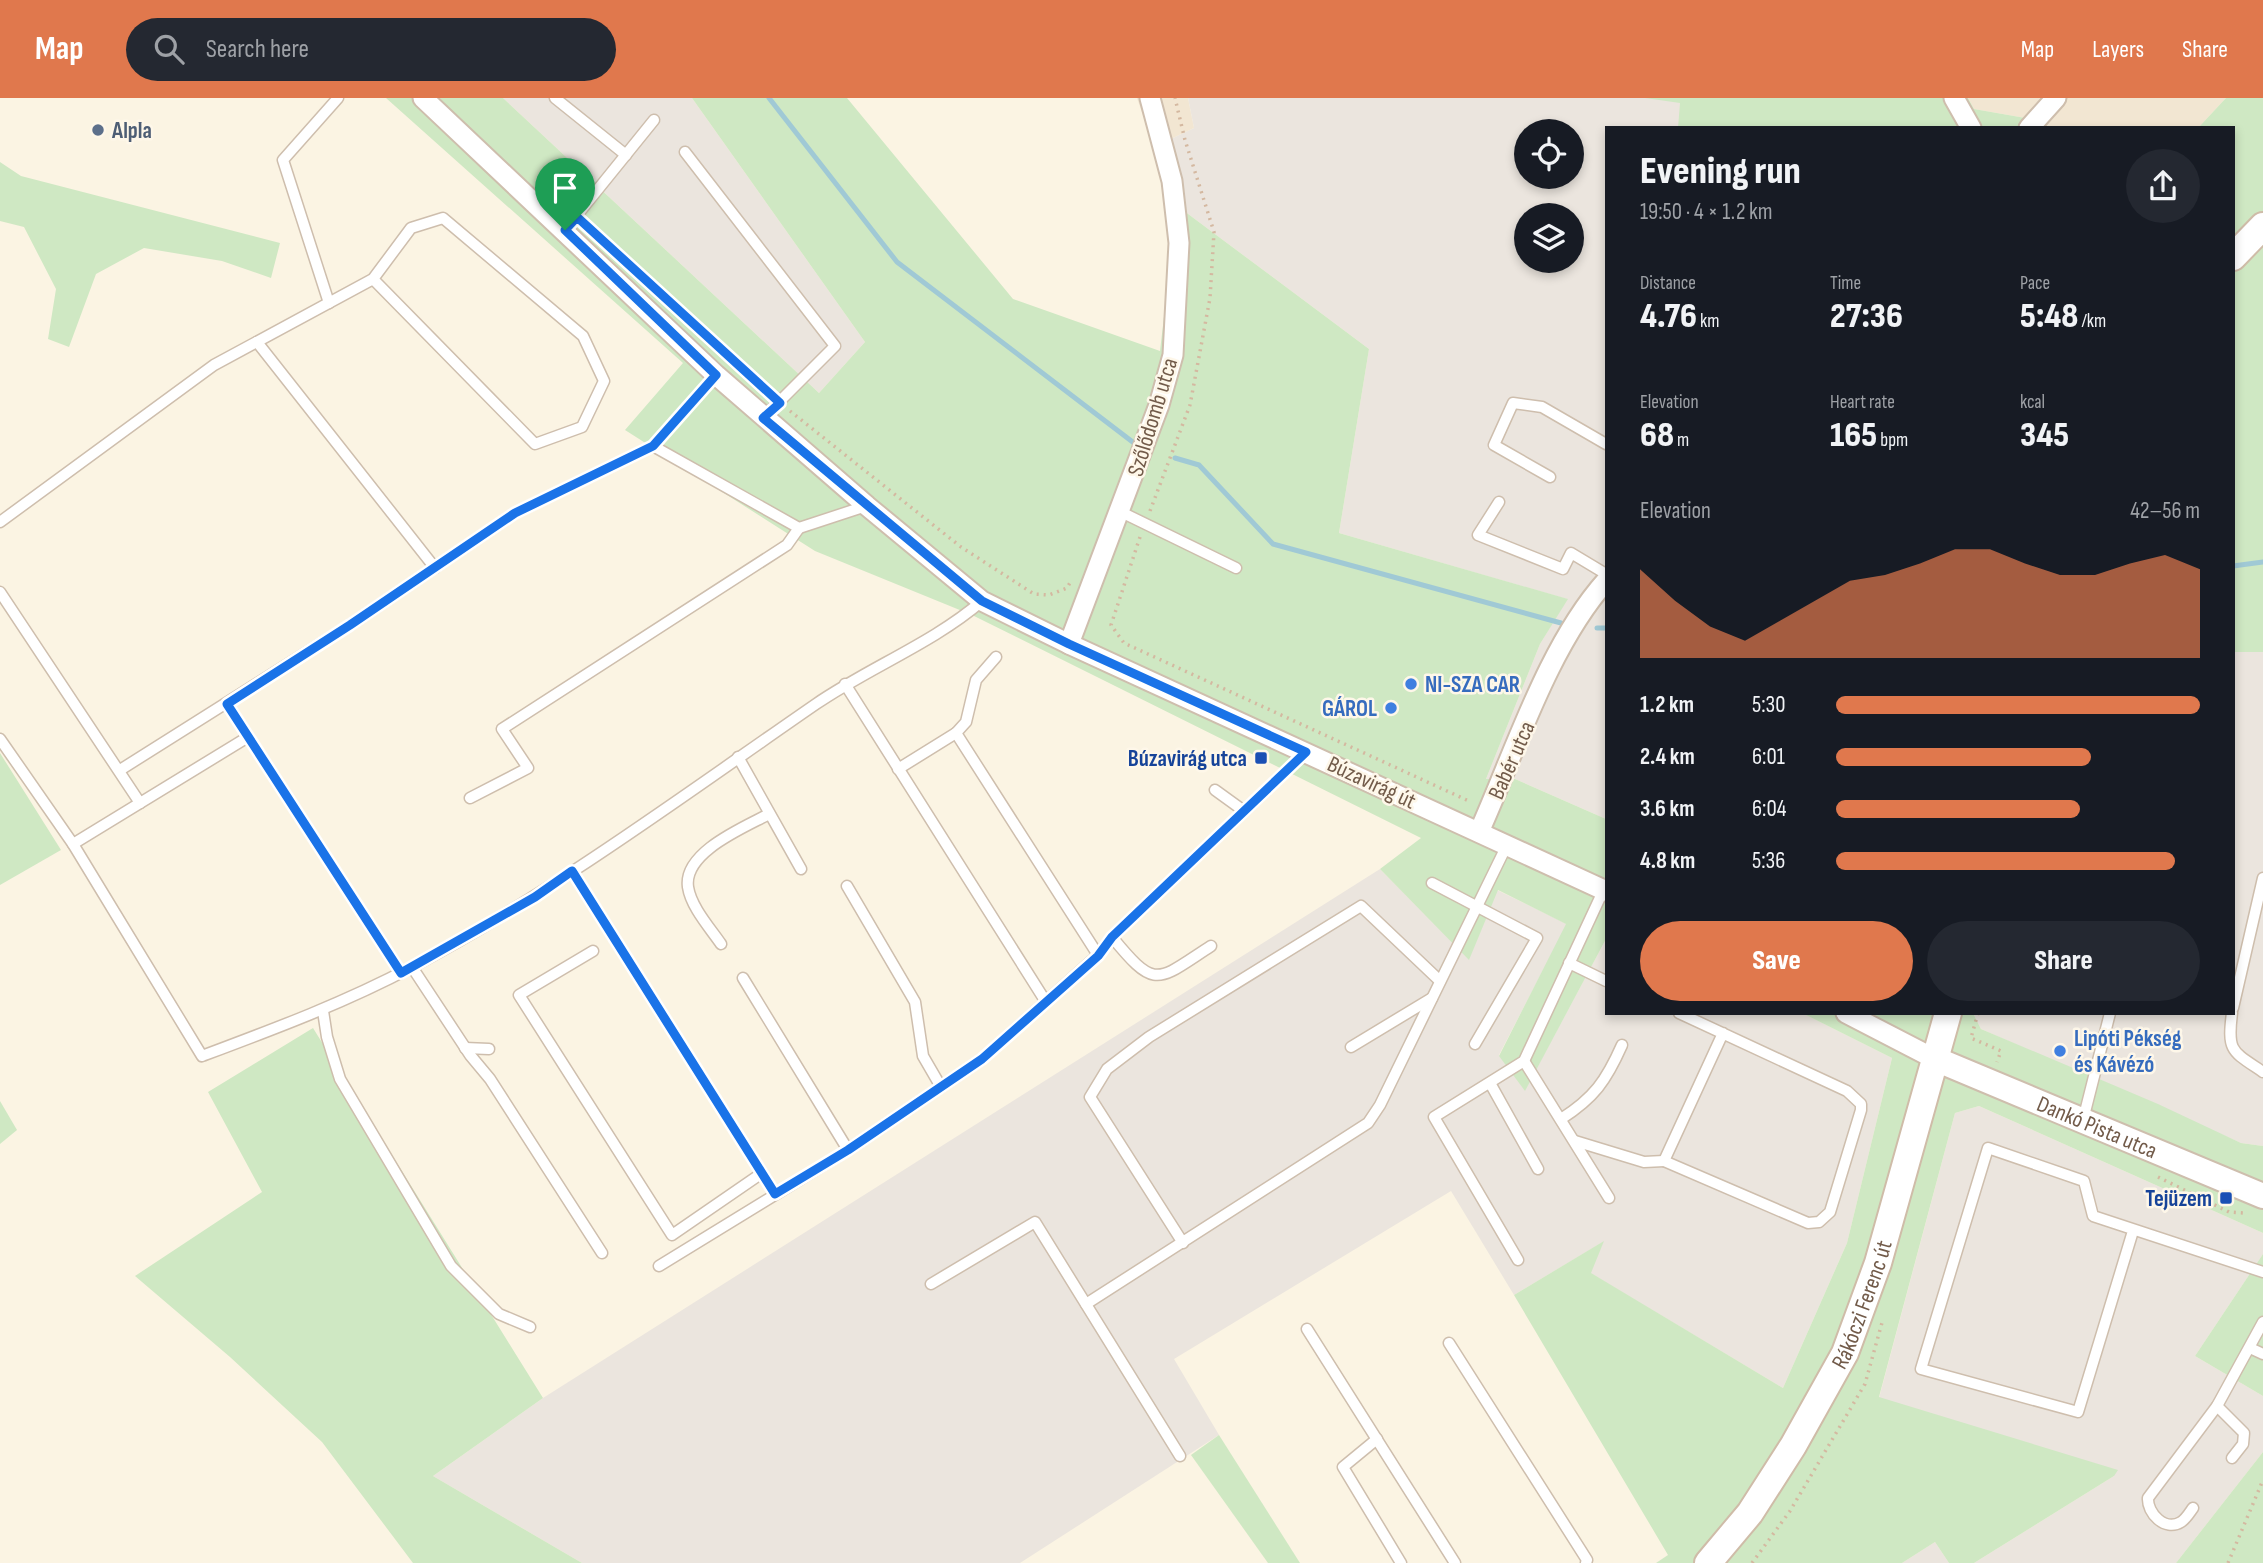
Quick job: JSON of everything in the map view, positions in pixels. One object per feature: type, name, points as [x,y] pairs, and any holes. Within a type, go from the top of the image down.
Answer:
[{"type":"main road","points":[[2235,255],[2263,226]]},
{"type":"main road","name":"Rákóczi Ferenc út","points":[[1708,1563],[1750,1513],[1786,1458],[1845,1353],[1885,1240],[1933,1058],[1947,1015]]},
{"type":"street","name":"Búzavirág út","points":[[423,98],[763,418],[982,601],[1069,644],[1605,888]]},
{"type":"street","name":"Szőlődomb utca","points":[[1069,644],[1121,512],[1159,405],[1173,355],[1179,243],[1172,181],[1150,98]]},
{"type":"street","points":[[1954,98],[1969,126]]},
{"type":"street","points":[[2031,126],[2056,98]]},
{"type":"street","name":"Babér utca","points":[[1479,832],[1551,668],[1580,613],[1605,581]]},
{"type":"street","points":[[1850,1015],[1933,1058]]},
{"type":"street","name":"Dankó Pista utca","points":[[1933,1058],[2263,1196]]},
{"type":"lane","points":[[329,303],[283,160],[338,98]]},
{"type":"lane","points":[[555,98],[626,155]]},
{"type":"lane","points":[[565,230],[654,120]]},
{"type":"lane","points":[[685,152],[835,346],[763,418]]},
{"type":"lane","points":[[0,523],[214,365],[373,279],[411,228],[443,218],[583,335],[604,381],[582,427],[535,444],[373,279]]},
{"type":"lane","points":[[257,342],[435,568]]},
{"type":"lane","points":[[120,771],[227,704],[515,513],[653,446],[716,375]]},
{"type":"lane","points":[[1550,477],[1494,445],[1513,402],[1542,407],[1605,443]]},
{"type":"lane","points":[[653,446],[799,528]]},
{"type":"lane","points":[[1499,502],[1478,535],[1563,569],[1571,553],[1605,573]]},
{"type":"lane","points":[[470,798],[528,768],[502,729],[787,545],[799,528],[867,506]]},
{"type":"lane","points":[[1121,512],[1236,568]]},
{"type":"lane","points":[[0,592],[141,803]]},
{"type":"lane","points":[[0,739],[73,844],[202,1056],[323,1011],[401,973],[535,897],[845,684],[957,622],[982,601]]},
{"type":"lane","points":[[898,769],[956,733],[970,715],[970,701],[976,680],[996,657]]},
{"type":"lane","points":[[845,684],[1046,1002]]},
{"type":"lane","points":[[227,704],[401,973]]},
{"type":"lane","points":[[956,733],[1098,956]]},
{"type":"lane","points":[[73,844],[248,737]]},
{"type":"lane","points":[[659,1266],[848,1150],[982,1059],[1098,956],[1112,937],[1306,752]]},
{"type":"lane","points":[[738,757],[801,869]]},
{"type":"lane","points":[[1215,790],[1244,811]]},
{"type":"lane","points":[[721,944],[691,897],[687,884],[691,871],[714,843],[769,814]]},
{"type":"lane","points":[[1086,1304],[1368,1123],[1380,1105],[1507,845]]},
{"type":"lane","points":[[572,871],[775,1194]]},
{"type":"lane","points":[[2235,1002],[2263,878]]},
{"type":"lane","points":[[1432,883],[1537,938],[1475,1044]]},
{"type":"lane","points":[[847,886],[915,1002],[923,1056],[941,1087]]},
{"type":"lane","points":[[1518,1259],[1434,1117],[1524,1061],[1605,888]]},
{"type":"lane","points":[[1183,1243],[1090,1097],[1107,1069],[1149,1037],[1361,906],[1440,981]]},
{"type":"lane","points":[[1112,937],[1135,965],[1154,976],[1167,974],[1211,946]]},
{"type":"lane","points":[[593,951],[519,995],[672,1235],[762,1173]]},
{"type":"lane","points":[[1570,963],[1605,980]]},
{"type":"lane","points":[[412,967],[465,1048],[491,1079],[602,1253]]},
{"type":"lane","points":[[743,978],[848,1150]]},
{"type":"lane","points":[[1351,1047],[1432,997]]},
{"type":"lane","points":[[323,1011],[327,1037],[340,1079],[451,1266],[499,1314],[530,1326]]},
{"type":"lane","points":[[1575,1141],[1644,1162],[1664,1161],[1808,1223],[1819,1222],[1830,1212],[1861,1104],[1847,1091],[1683,1015]]},
{"type":"lane","points":[[2083,1121],[2110,1015]]},
{"type":"lane","points":[[2232,1015],[2228,1040],[2232,1052],[2263,1072]]},
{"type":"lane","points":[[1664,1161],[1723,1033]]},
{"type":"lane","points":[[1561,1119],[1589,1102],[1610,1071],[1622,1045]]},
{"type":"lane","points":[[465,1048],[489,1049]]},
{"type":"lane","points":[[1524,1061],[1609,1198]]},
{"type":"lane","points":[[1490,1083],[1538,1169]]},
{"type":"lane","points":[[2133,1231],[2078,1412],[1921,1369],[1988,1148],[2084,1181],[2093,1216],[2263,1272]]},
{"type":"lane","points":[[931,1284],[1035,1222],[1180,1456]]},
{"type":"lane","points":[[2193,1508],[2181,1522],[2170,1524],[2158,1519],[2150,1509],[2148,1498],[2217,1406],[2263,1322]]},
{"type":"lane","points":[[1307,1329],[1455,1563]]},
{"type":"lane","points":[[1449,1343],[1586,1563]]},
{"type":"lane","points":[[2250,1348],[2263,1354]]},
{"type":"lane","points":[[2217,1406],[2244,1433],[2243,1444],[2232,1458]]},
{"type":"lane","points":[[1377,1439],[1343,1467],[1401,1563]]},
{"type":"path","points":[[1175,98],[1214,232],[1210,298],[1190,405],[1111,625],[1124,643],[1489,810]]},
{"type":"path","points":[[648,282],[780,403],[961,547],[1034,594],[1049,595],[1067,588],[1074,576]]},
{"type":"path","points":[[1977,1015],[1971,1038],[2001,1051],[1989,1081]]},
{"type":"path","points":[[2228,1563],[2263,1480]]},
{"type":"shaded area","points":[[503,98],[692,98],[865,342],[819,393]]},
{"type":"shaded area","points":[[1137,98],[1188,98],[1194,128],[1154,147]]},
{"type":"shaded area","points":[[1188,98],[1770,98],[1768,126],[1605,126],[1605,819],[1515,779],[1486,779],[1540,644],[1567,599],[1339,533],[1369,349],[1164,196],[1154,147],[1194,128]]},
{"type":"shaded area","points":[[1968,98],[2226,98],[2200,126],[2045,126],[2048,122],[1974,109]]},
{"type":"shaded area","points":[[2235,652],[2263,652],[2263,1146],[2241,1143],[1981,1029],[1974,1015],[2235,1015]]},
{"type":"shaded area","points":[[1380,869],[1469,959],[1497,890],[1567,924],[1499,1055],[1525,1090],[1605,941],[1605,1015],[1806,1015],[1892,1058],[1847,1243],[1783,1388],[1590,1273],[1603,1242],[1514,1295],[1451,1191],[1174,1359],[1219,1435],[1020,1563],[582,1563],[433,1476],[543,1398]]},
{"type":"shaded area","points":[[1979,1106],[2263,1233],[2263,1254],[2195,1356],[2263,1396],[2263,1452],[2176,1563],[1974,1563],[2114,1476],[1879,1398],[1955,1113]]},
{"type":"shaded area","points":[[1935,1542],[1949,1563],[1902,1563]]},
{"type":"green space","points":[[386,98],[503,98],[819,393],[865,342],[692,98],[847,98],[1013,299],[1160,351],[1172,249],[1164,196],[1369,349],[1339,533],[1568,599],[1540,644],[1486,779],[1515,779],[1605,819],[1605,941],[1525,1091],[1499,1056],[1566,924],[1498,890],[1469,960],[1380,869],[1421,838],[972,615],[815,551],[625,430],[683,363]]},
{"type":"green space","points":[[1645,98],[1968,98],[1974,109],[2049,122],[2045,126],[1678,126],[1680,103]]},
{"type":"green space","points":[[2226,98],[2263,98],[2263,652],[2235,652],[2235,126],[2200,126]]},
{"type":"green space","points":[[0,162],[21,176],[280,243],[271,278],[222,261],[144,248],[96,274],[69,347],[48,339],[56,289],[24,227],[0,221]]},
{"type":"green space","points":[[0,753],[61,850],[0,885]]},
{"type":"green space","points":[[1806,1015],[1974,1015],[1981,1029],[2158,1104],[2241,1143],[2263,1146],[2263,1233],[1979,1106],[1955,1113],[1879,1397],[2118,1470],[2114,1476],[1974,1563],[1949,1563],[1935,1542],[1902,1563],[1656,1563],[1668,1555],[1514,1295],[1604,1241],[1591,1273],[1783,1388],[1847,1243],[1892,1058]]},
{"type":"green space","points":[[313,1028],[543,1398],[433,1476],[582,1563],[413,1563],[322,1442],[230,1357],[135,1276],[262,1192],[208,1092]]},
{"type":"green space","points":[[0,1101],[17,1130],[0,1144]]},
{"type":"green space","points":[[2263,1254],[2263,1396],[2195,1356]]},
{"type":"green space","points":[[1219,1435],[1300,1563],[1268,1563],[1191,1455]]},
{"type":"green space","points":[[2263,1452],[2263,1563],[2176,1563]]},
{"type":"waterway","points":[[769,98],[897,262],[1134,443]]},
{"type":"waterway","points":[[1175,458],[1199,465],[1273,544],[1561,623]]},
{"type":"waterway","points":[[2235,566],[2263,562]]},
{"type":"waterway","points":[[1597,628],[1605,628]]},
{"type":"place","name":"Alpla","points":[[98,130]]},
{"type":"place","name":"NI-SZA CAR","points":[[1411,684]]},
{"type":"place","name":"GÁROL","points":[[1391,708]]},
{"type":"place","name":"Búzavirág utca","points":[[1261,758]]},
{"type":"place","name":"Lipóti Pékség és Kávézó","points":[[2060,1051]]},
{"type":"place","name":"Tejüzem","points":[[2226,1198]]},
{"type":"route","points":[[577,217],[780,403],[763,418],[982,601],[1069,644],[1306,752],[1112,937],[1098,956],[982,1059],[848,1150],[775,1194],[572,871],[535,897],[401,973],[227,704],[350,625],[515,513],[616,461],[653,446],[716,375],[565,230],[577,217]]}]
